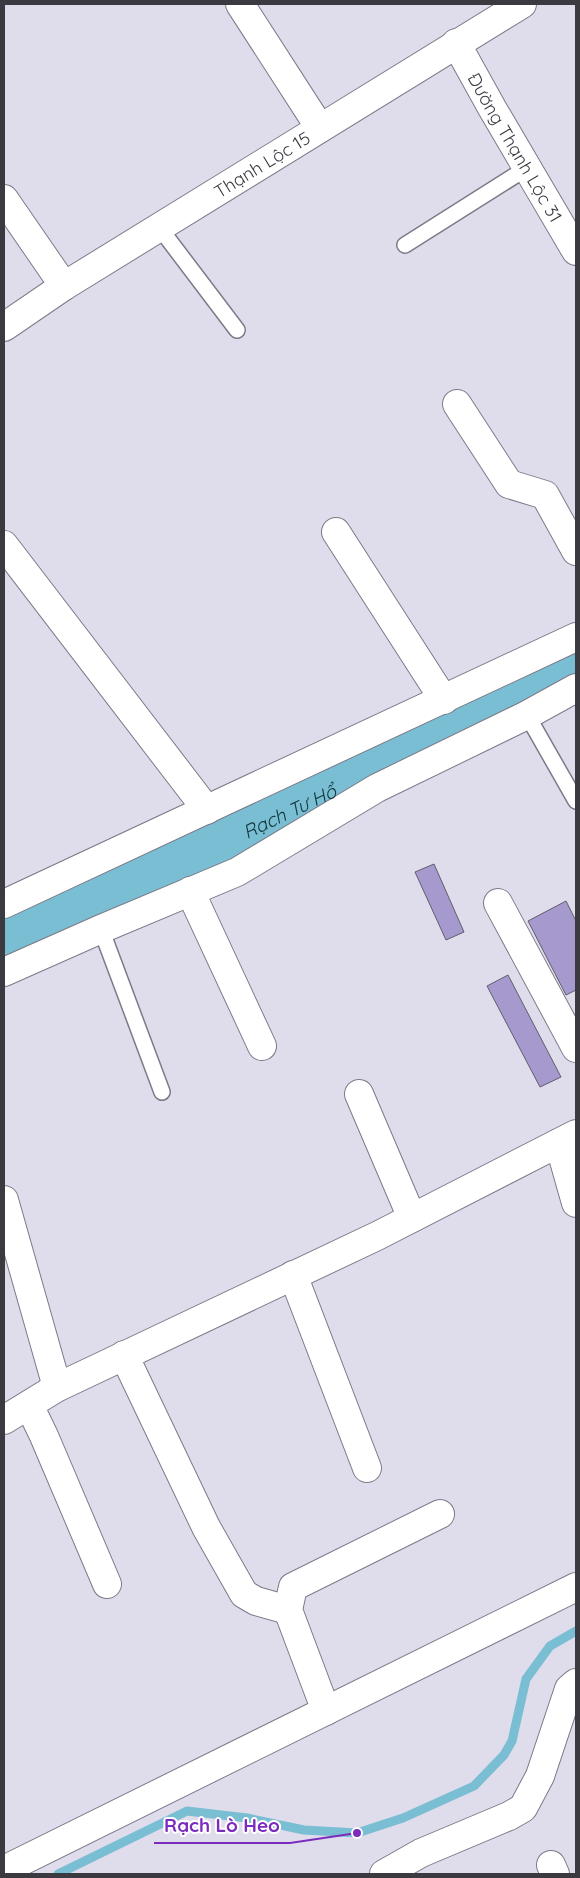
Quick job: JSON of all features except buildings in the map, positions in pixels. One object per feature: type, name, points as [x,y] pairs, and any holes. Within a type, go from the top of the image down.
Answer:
[{"type":"street","points":[[240,4],[320,128]]},
{"type":"street","name":"Thạnh Lộc 15","points":[[4,327],[64,286],[522,4]]},
{"type":"street","name":"Đường Thạnh Lộc 31","points":[[456,43],[527,168],[575,245]]},
{"type":"street","points":[[4,199],[64,286]]},
{"type":"street","points":[[457,404],[510,484],[544,495],[576,551]]},
{"type":"street","points":[[336,532],[444,700]]},
{"type":"street","points":[[4,546],[207,810]]},
{"type":"street","points":[[4,904],[576,637]]},
{"type":"street","points":[[4,972],[237,872],[377,788],[527,715],[576,688]]},
{"type":"street","points":[[190,891],[262,1046]]},
{"type":"street","points":[[498,904],[576,1048]]},
{"type":"street","points":[[359,1094],[412,1218]]},
{"type":"street","points":[[4,1420],[56,1388],[412,1218],[568,1138],[576,1203]]},
{"type":"street","points":[[4,1200],[56,1388]]},
{"type":"street","points":[[293,1275],[367,1468]]},
{"type":"street","points":[[124,1355],[206,1527],[244,1594],[256,1601],[288,1610]]},
{"type":"street","points":[[29,1405],[107,1584]]},
{"type":"street","points":[[326,1711],[288,1610],[294,1586],[440,1514]]},
{"type":"street","points":[[4,1870],[576,1587]]},
{"type":"street","points":[[384,1874],[421,1853],[509,1816],[523,1808],[540,1776],[569,1689],[576,1683]]},
{"type":"lane","points":[[405,245],[527,168]]},
{"type":"lane","points":[[159,227],[237,330]]},
{"type":"lane","points":[[527,715],[576,801]]},
{"type":"lane","points":[[101,929],[162,1092]]},
{"type":"waterway","name":"Rạch Tư Hổ","points":[[4,947],[576,675]]},
{"type":"waterway","points":[[58,1874],[187,1811],[247,1818],[304,1830],[357,1833],[403,1818],[474,1786],[504,1755],[512,1741],[526,1679],[550,1646],[576,1631]]},
{"type":"place","name":"Rạch Lò Heo","points":[[357,1833]]}]
